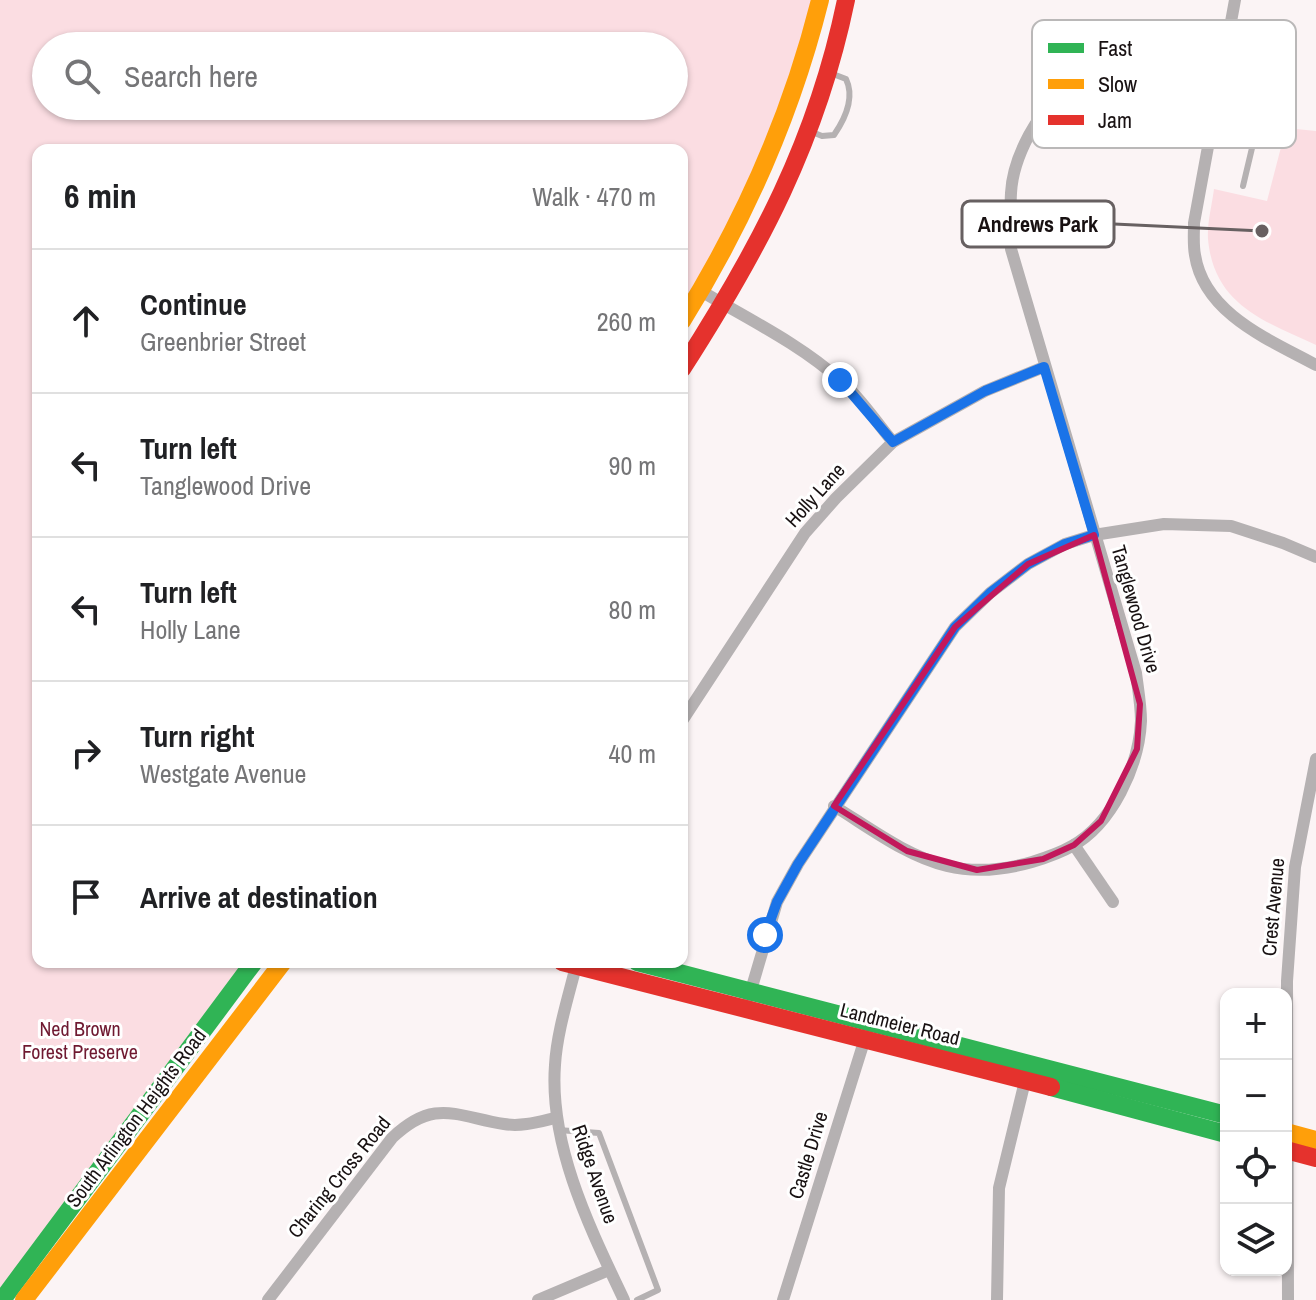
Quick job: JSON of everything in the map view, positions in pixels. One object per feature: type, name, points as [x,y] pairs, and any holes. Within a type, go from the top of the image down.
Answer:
[{"type":"main road","points":[[688,312],[756,192],[781,135],[800,80],[820,0]]},
{"type":"main road","points":[[688,360],[724,305],[791,178],[829,72],[846,0]]},
{"type":"main road","name":"South Arlington Heights Road","points":[[2,1300],[250,968]]},
{"type":"main road","name":"South Arlington Heights Road","points":[[24,1300],[278,968]]},
{"type":"main road","name":"Landmeier Road","points":[[596,968],[748,999],[1027,1071],[1220,1114]]},
{"type":"main road","name":"Landmeier Road","points":[[655,968],[748,999]]},
{"type":"main road","name":"Landmeier Road","points":[[1027,1071],[1220,1132]]},
{"type":"main road","points":[[1292,1141],[1316,1140]]},
{"type":"main road","points":[[1292,1144],[1316,1158]]},
{"type":"street","points":[[1232,20],[1235,0]]},
{"type":"street","name":"Tanglewood Drive","points":[[834,806],[907,851],[951,867],[977,870],[1010,867],[1043,859],[1074,845],[1101,821],[1118,796],[1137,749],[1141,724],[1136,673],[1011,249],[1011,190],[1020,151],[1032,130]]},
{"type":"street","points":[[1208,148],[1194,223],[1195,257],[1211,293],[1236,321],[1316,365]]},
{"type":"street","points":[[701,291],[781,338],[840,380],[893,442]]},
{"type":"street","name":"Holly Lane","points":[[688,712],[805,533],[893,442],[985,391],[1044,367]]},
{"type":"street","points":[[748,999],[777,902],[834,806],[955,627],[990,593],[1028,564],[1065,544],[1094,535],[1164,524],[1231,526],[1316,557]]},
{"type":"street","name":"Crest Avenue","points":[[1287,1132],[1287,981],[1295,867],[1316,759]]},
{"type":"street","points":[[1074,845],[1113,902]]},
{"type":"street","name":"Ridge Avenue","points":[[571,968],[555,1063],[557,1124],[569,1166],[609,1270],[624,1300]]},
{"type":"street","name":"Castle Drive","points":[[783,1300],[868,1030]]},
{"type":"street","points":[[997,1300],[999,1188],[1027,1071]]},
{"type":"street","name":"Charing Cross Road","points":[[268,1300],[392,1138],[409,1122],[429,1113],[444,1112],[520,1125],[557,1124]]},
{"type":"street","name":"Crest Avenue","points":[[1287,1204],[1288,1300]]},
{"type":"street","points":[[538,1300],[609,1270]]},
{"type":"lane","points":[[809,131],[822,136],[834,135],[846,118],[850,88],[846,79],[829,72]]},
{"type":"lane","points":[[1243,186],[1252,148]]},
{"type":"lane","points":[[557,1124],[599,1133],[658,1290],[637,1300]]},
{"type":"highlighted area","points":[[1094,535],[1140,704],[1137,749],[1101,821],[1074,845],[1043,859],[977,870],[907,851],[834,806],[955,627],[1028,564]]},
{"type":"green space","name":"Ned Brown Forest Preserve","points":[[0,0],[820,0],[800,80],[688,309],[688,144],[32,144],[32,968],[249,968],[0,1300]]},
{"type":"green space","points":[[1296,129],[1316,131],[1316,345],[1278,328],[1245,308],[1220,280],[1212,262],[1208,239],[1214,189],[1267,201],[1281,148],[1296,148]]},
{"type":"traffic: fast","points":[[2,1300],[250,968]]},
{"type":"traffic: fast","points":[[660,968],[1220,1113]]},
{"type":"traffic: fast","points":[[1051,1087],[1220,1132]]},
{"type":"traffic: slow","points":[[688,311],[726,245],[764,166],[795,85],[820,0]]},
{"type":"traffic: slow","points":[[24,1300],[278,968]]},
{"type":"traffic: slow","points":[[1292,1134],[1316,1140]]},
{"type":"traffic: jam","points":[[688,359],[760,237],[802,147],[834,51],[846,0]]},
{"type":"traffic: jam","points":[[585,968],[1051,1087]]},
{"type":"traffic: jam","points":[[1292,1152],[1316,1158]]},
{"type":"place","name":"Andrews Park","points":[[1262,231]]},
{"type":"route","points":[[765,935],[777,902],[798,864],[955,627],[990,593],[1028,564],[1065,544],[1094,535],[1044,367],[985,391],[893,442],[840,380]]}]
